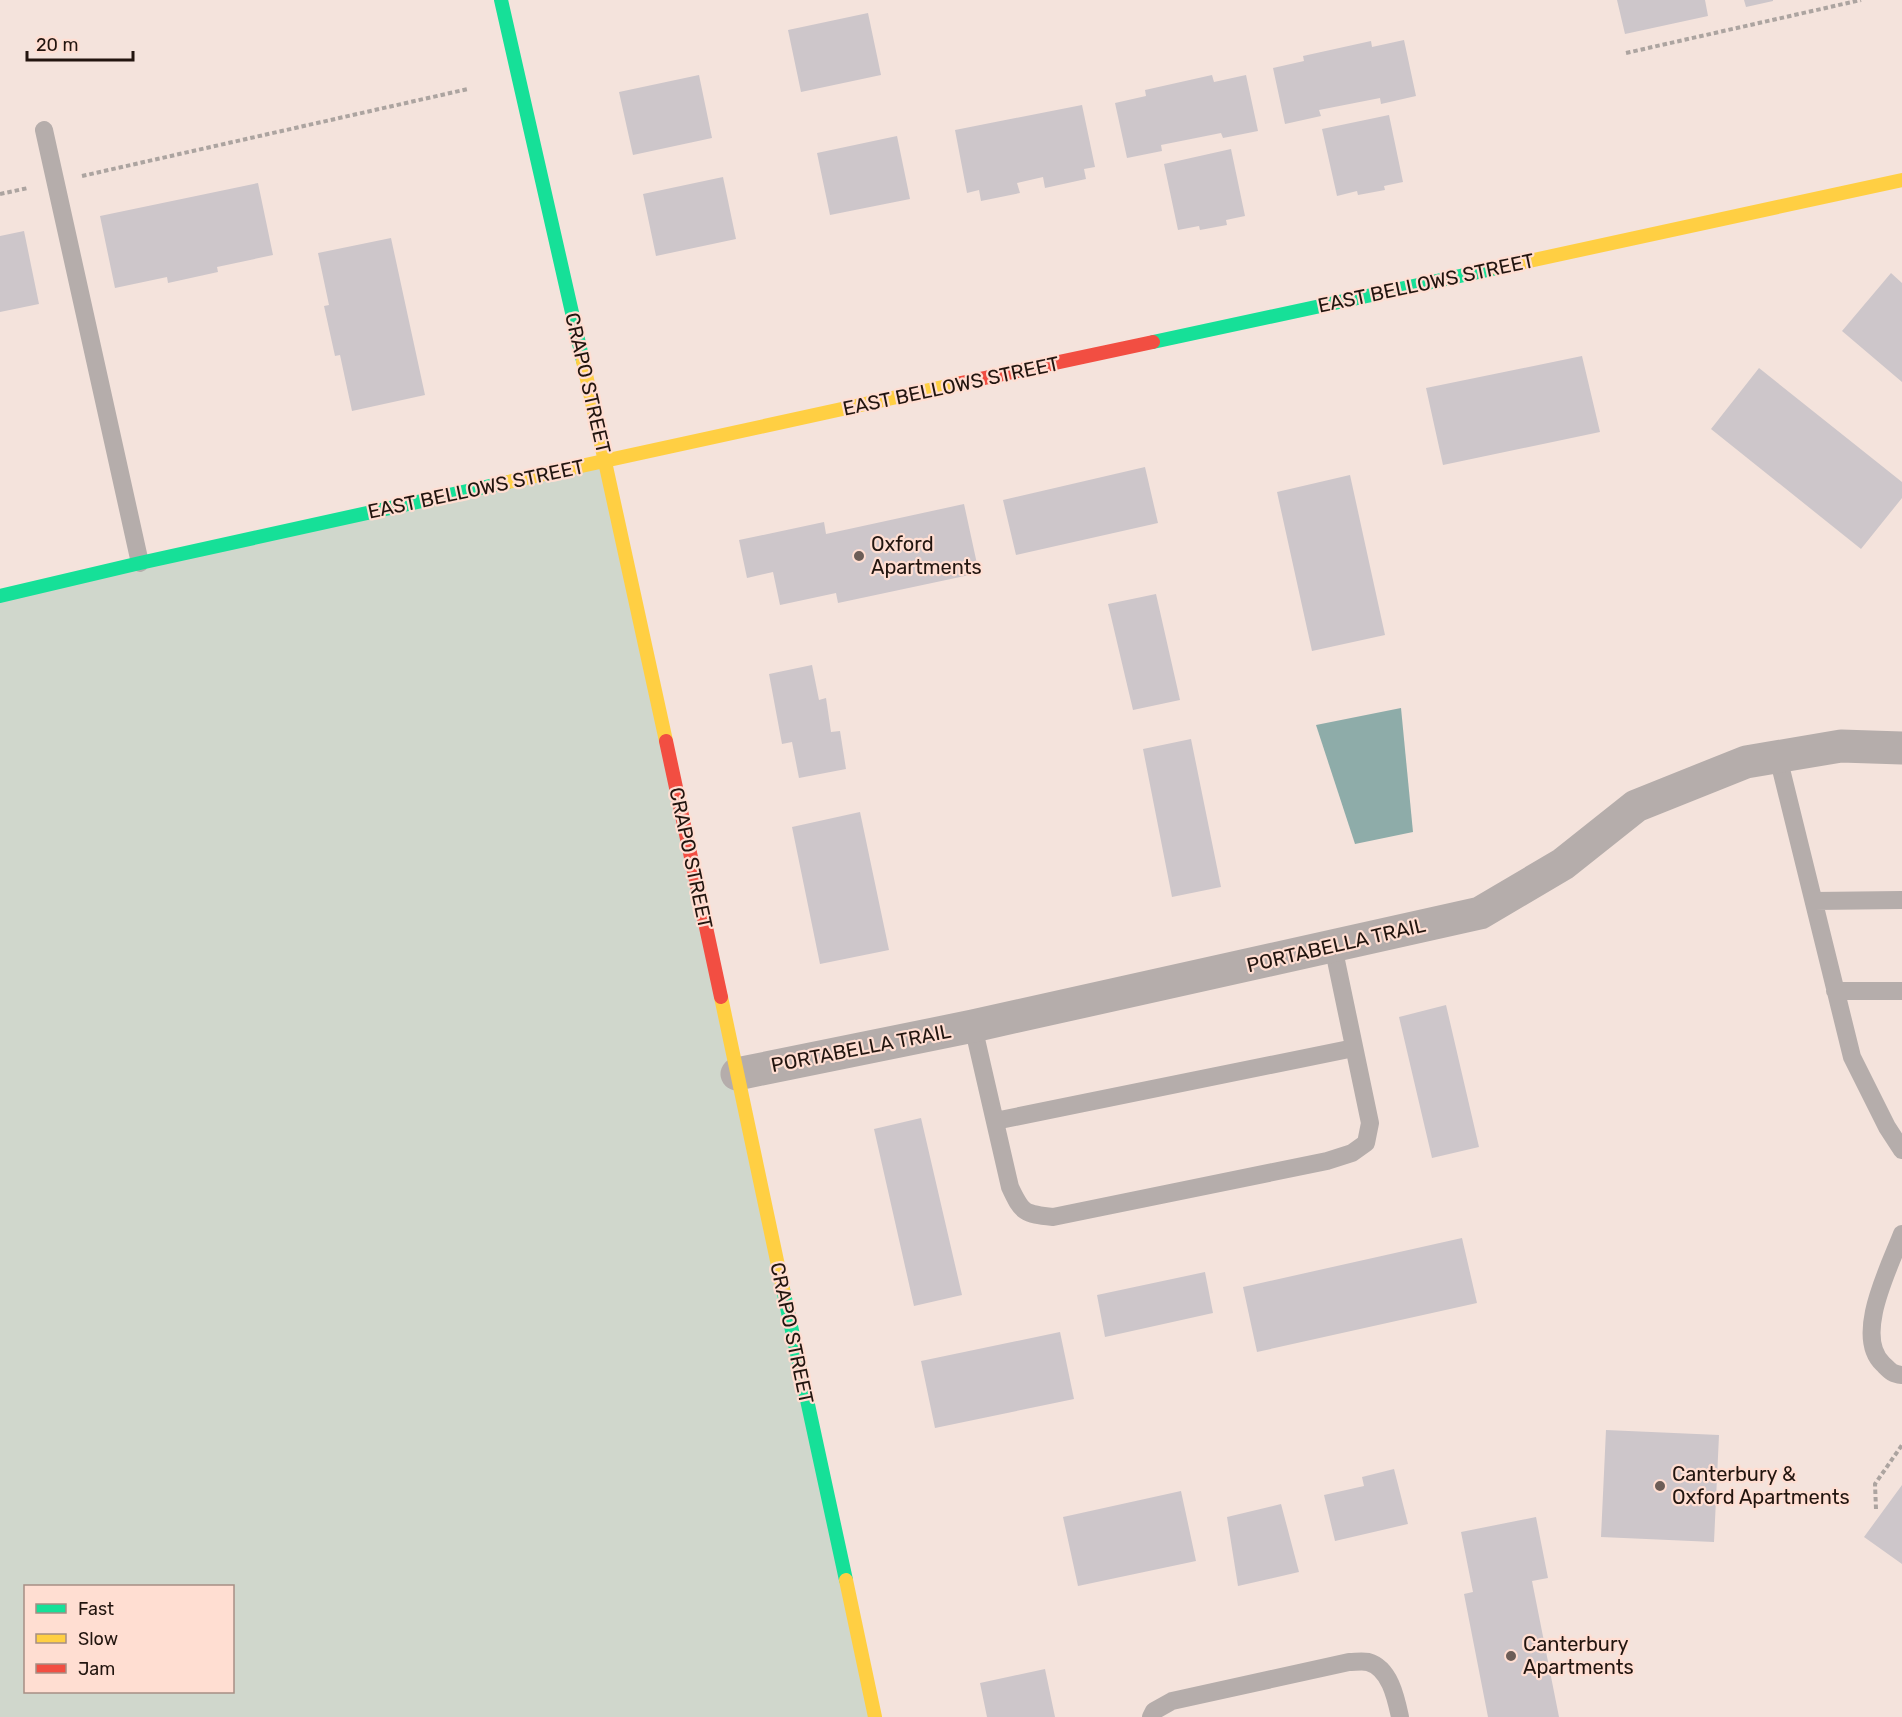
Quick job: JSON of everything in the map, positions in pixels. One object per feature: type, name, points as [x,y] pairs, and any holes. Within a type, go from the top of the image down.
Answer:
[{"type":"street","name":"CRAPO STREET","points":[[501,0],[606,460],[875,1717]]},
{"type":"street","name":"EAST BELLOWS STREET","points":[[0,596],[606,460],[1902,180]]},
{"type":"street","name":"PORTABELLA TRAIL","points":[[737,1074],[974,1026],[1480,913],[1563,864],[1636,806],[1746,762],[1841,746],[1902,748]]},
{"type":"lane","points":[[44,130],[140,563]]},
{"type":"lane","points":[[1778,757],[1852,1057],[1887,1127],[1902,1150]]},
{"type":"lane","points":[[1814,901],[1902,900]]},
{"type":"lane","points":[[974,1026],[1010,1186],[1019,1206],[1033,1215],[1053,1217],[1327,1161],[1352,1153],[1366,1143],[1370,1123],[1333,945]]},
{"type":"lane","points":[[1834,991],[1902,991]]},
{"type":"lane","points":[[995,1122],[1354,1048]]},
{"type":"lane","points":[[1902,1234],[1876,1302],[1870,1331],[1875,1357],[1893,1374],[1902,1375]]},
{"type":"lane","points":[[1151,1717],[1154,1711],[1172,1701],[1349,1662],[1367,1662],[1382,1668],[1396,1700],[1400,1717]]},
{"type":"path","points":[[1626,52],[1861,0]]},
{"type":"path","points":[[0,194],[468,89]]},
{"type":"path","points":[[1876,1509],[1875,1484],[1902,1445]]},
{"type":"shaded area","points":[[606,460],[874,1717],[0,1717],[0,594]]},
{"type":"water","points":[[1401,708],[1413,832],[1355,844],[1316,725]]},
{"type":"building","points":[[1617,0],[1705,0],[1708,16],[1625,34]]},
{"type":"building","points":[[1744,0],[1773,0],[1773,1],[1746,7]]},
{"type":"building","points":[[868,13],[881,75],[801,92],[788,30]]},
{"type":"building","points":[[1404,40],[1416,96],[1381,104],[1380,98],[1319,110],[1321,116],[1285,124],[1273,68],[1304,61],[1303,56],[1371,41],[1372,47]]},
{"type":"building","points":[[699,75],[712,138],[633,155],[619,92]]},
{"type":"building","points":[[1212,75],[1214,82],[1246,75],[1258,131],[1223,138],[1221,133],[1161,145],[1162,151],[1127,158],[1115,103],[1146,96],[1145,90]]},
{"type":"building","points":[[1082,105],[1095,167],[1084,169],[1086,179],[1045,188],[1043,177],[1017,183],[1020,193],[981,201],[979,190],[967,193],[955,130]]},
{"type":"building","points":[[1389,115],[1403,182],[1384,186],[1385,190],[1358,195],[1357,191],[1337,196],[1322,129]]},
{"type":"building","points":[[897,136],[910,199],[830,215],[817,153]]},
{"type":"building","points":[[1231,149],[1245,216],[1226,220],[1227,225],[1200,230],[1199,226],[1178,230],[1164,164]]},
{"type":"building","points":[[723,177],[736,239],[656,256],[643,194]]},
{"type":"building","points":[[258,183],[273,255],[217,267],[218,272],[168,283],[167,277],[115,288],[100,216]]},
{"type":"building","points":[[24,231],[39,304],[0,312],[0,236]]},
{"type":"building","points":[[391,238],[425,395],[352,411],[340,355],[335,356],[324,306],[329,305],[318,253]]},
{"type":"building","points":[[1891,273],[1902,283],[1902,382],[1842,331]]},
{"type":"building","points":[[1582,356],[1600,432],[1443,465],[1426,388]]},
{"type":"building","points":[[1759,368],[1902,482],[1902,498],[1861,549],[1711,429]]},
{"type":"building","name":"Oxford Apartments","points":[[1145,467],[1158,523],[1016,555],[1003,500]]},
{"type":"building","points":[[1350,475],[1385,635],[1312,651],[1277,492]]},
{"type":"building","name":"Oxford Apartments","points":[[964,504],[979,573],[838,603],[836,593],[780,605],[773,572],[747,578],[739,540],[824,522],[826,534]]},
{"type":"building","points":[[1156,594],[1180,700],[1133,710],[1108,604]]},
{"type":"building","points":[[812,665],[819,700],[826,698],[831,732],[840,731],[846,769],[799,778],[792,742],[782,744],[769,674]]},
{"type":"building","points":[[1191,739],[1221,887],[1172,897],[1143,749]]},
{"type":"building","points":[[860,812],[889,950],[820,964],[792,827]]},
{"type":"building","points":[[1446,1005],[1479,1147],[1432,1158],[1399,1017]]},
{"type":"building","points":[[921,1118],[962,1295],[914,1306],[874,1129]]},
{"type":"building","points":[[1462,1238],[1477,1303],[1257,1352],[1243,1287]]},
{"type":"building","points":[[1205,1272],[1213,1313],[1105,1337],[1097,1295]]},
{"type":"building","points":[[1060,1332],[1074,1399],[935,1428],[921,1361]]},
{"type":"building","name":"Canterbury & Oxford Apartments","points":[[1606,1430],[1719,1435],[1714,1542],[1601,1537]]},
{"type":"building","points":[[1394,1469],[1408,1524],[1335,1541],[1324,1495],[1364,1486],[1362,1477]]},
{"type":"building","points":[[1902,1485],[1902,1564],[1864,1537]]},
{"type":"building","points":[[1181,1491],[1196,1561],[1078,1586],[1063,1517]]},
{"type":"building","points":[[1281,1504],[1299,1572],[1238,1586],[1227,1517]]},
{"type":"building","name":"Canterbury Apartments","points":[[1536,1517],[1548,1578],[1532,1581],[1559,1717],[1488,1717],[1464,1594],[1473,1592],[1461,1532]]},
{"type":"building","points":[[1045,1669],[1055,1717],[987,1717],[980,1683]]},
{"type":"traffic: fast","points":[[501,0],[583,361]]},
{"type":"traffic: fast","points":[[1153,342],[1497,268]]},
{"type":"traffic: fast","points":[[0,596],[508,482]]},
{"type":"traffic: fast","points":[[783,1289],[846,1580]]},
{"type":"traffic: slow","points":[[1497,268],[1902,180]]},
{"type":"traffic: slow","points":[[583,361],[666,741]]},
{"type":"traffic: slow","points":[[508,482],[961,383]]},
{"type":"traffic: slow","points":[[721,997],[783,1289]]},
{"type":"traffic: slow","points":[[846,1580],[875,1717]]},
{"type":"traffic: jam","points":[[961,383],[1153,342]]},
{"type":"traffic: jam","points":[[666,741],[721,997]]},
{"type":"place","name":"Oxford Apartments","points":[[859,556]]},
{"type":"place","name":"Canterbury & Oxford Apartments","points":[[1660,1486]]},
{"type":"place","name":"Canterbury Apartments","points":[[1511,1656]]}]
